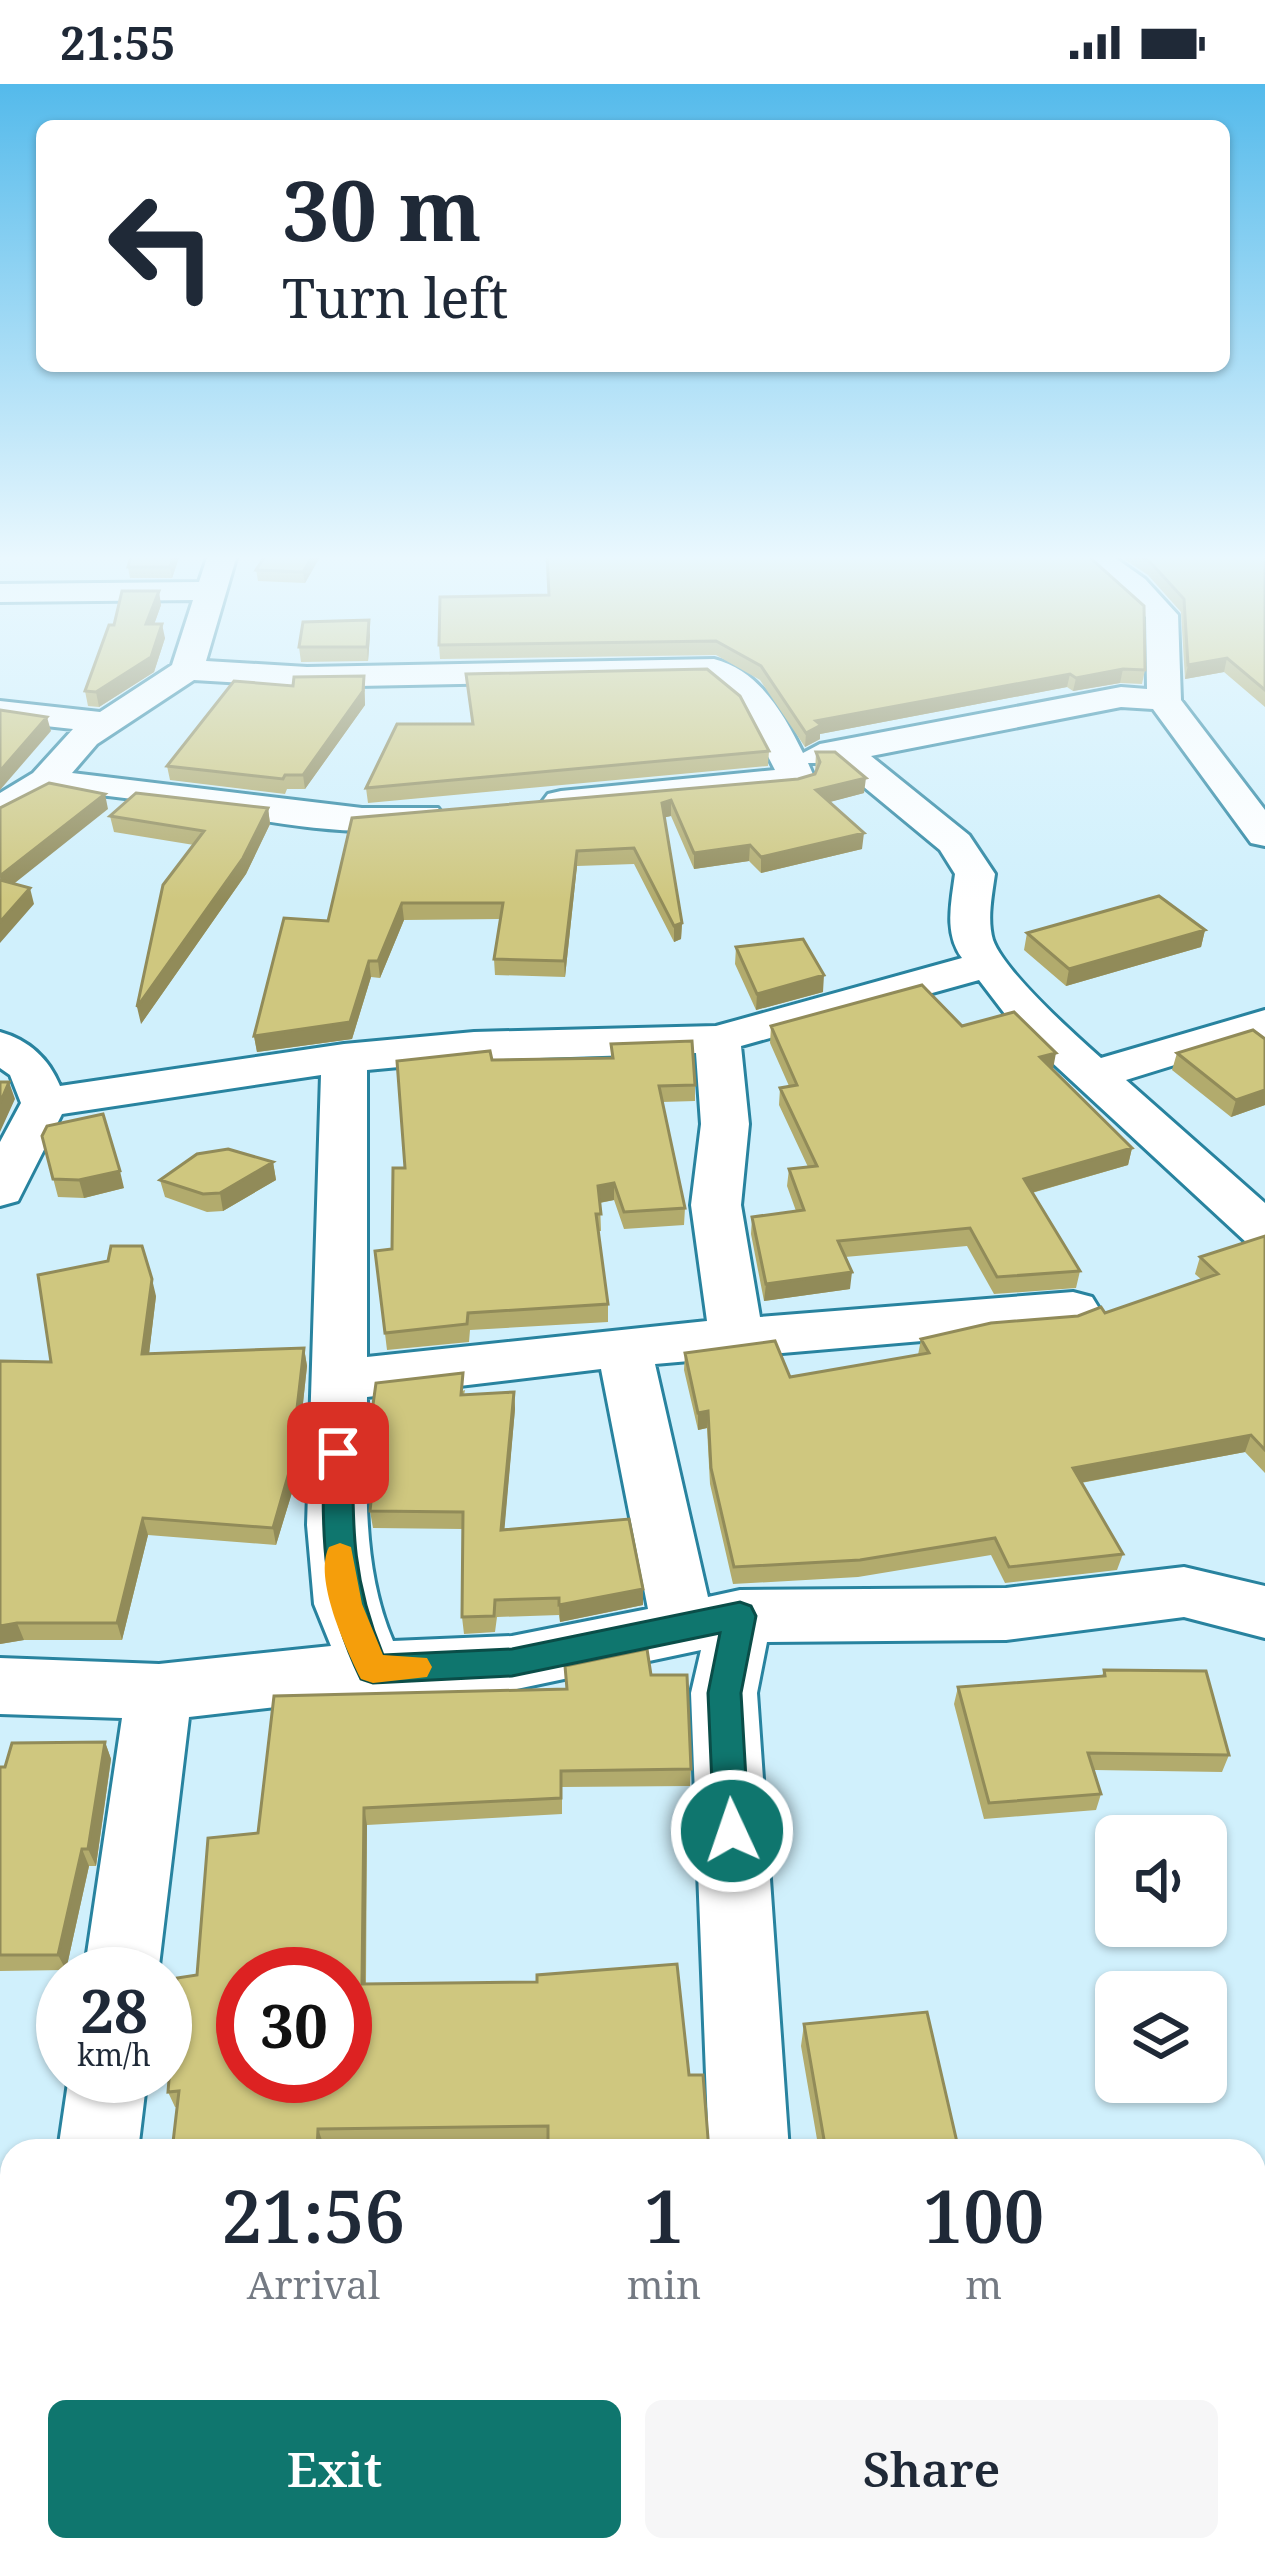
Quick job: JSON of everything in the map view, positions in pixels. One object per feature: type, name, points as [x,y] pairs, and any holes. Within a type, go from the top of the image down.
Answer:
[{"type":"street","points":[[0,809],[46,781],[67,754],[186,671]]},
{"type":"street","points":[[197,671],[307,677],[597,671]]},
{"type":"street","points":[[525,806],[797,779],[770,721],[733,676],[720,671]]},
{"type":"street","points":[[1163,671],[1164,700],[1265,835]]},
{"type":"street","points":[[788,760],[1121,697],[1164,700]]},
{"type":"street","points":[[0,711],[109,723]]},
{"type":"street","points":[[844,752],[955,843],[975,874],[970,914],[973,944],[1034,1022],[1265,1231]]},
{"type":"street","points":[[46,781],[362,819],[455,813]]},
{"type":"street","points":[[44,1103],[344,1058],[474,1046],[718,1039],[990,964]]},
{"type":"street","points":[[1094,1076],[1265,1023]]},
{"type":"street","points":[[718,1039],[725,1124],[716,1205],[736,1336]]},
{"type":"street","points":[[0,1046],[30,1069],[44,1103],[0,1190]]},
{"type":"street","points":[[344,1058],[337,1525],[346,1604],[373,1669]]},
{"type":"street","points":[[340,1380],[736,1336],[1073,1310]]},
{"type":"street","points":[[624,1347],[711,1621],[724,1693],[748,2139]]},
{"type":"street","points":[[0,1686],[159,1692],[373,1669],[512,1663],[711,1621],[1006,1614],[1184,1592],[1265,1612]]},
{"type":"street","points":[[126,1947],[159,1692]]},
{"type":"street","points":[[100,2139],[104,2103]]},
{"type":"building","points":[[92,671],[130,671],[96,692],[85,691]]},
{"type":"building","points":[[709,671],[740,696],[769,751],[366,788],[397,724],[473,724],[466,674]]},
{"type":"building","points":[[764,671],[1115,671],[1076,678],[1070,674],[816,721],[821,725],[806,733]]},
{"type":"building","points":[[1242,671],[1265,671],[1265,690]]},
{"type":"building","points":[[364,676],[363,691],[303,775],[283,779],[167,766],[234,681],[293,686],[294,677]]},
{"type":"building","points":[[0,710],[47,717],[0,771]]},
{"type":"building","points":[[816,752],[835,752],[866,778],[816,790],[864,833],[761,857],[750,845],[694,853],[671,800],[662,803],[682,923],[674,926],[634,848],[577,851],[564,961],[494,959],[503,903],[402,903],[378,961],[369,961],[350,1022],[254,1036],[284,918],[328,921],[352,818],[798,779],[815,774],[820,762]]},
{"type":"building","points":[[49,783],[105,794],[0,876],[0,808]]},
{"type":"building","points":[[136,793],[268,808],[243,858],[137,1007],[163,885],[204,831],[110,816]]},
{"type":"building","points":[[0,880],[30,888],[0,922]]},
{"type":"building","points":[[1159,896],[1205,930],[1069,969],[1027,933]]},
{"type":"building","points":[[803,939],[824,975],[757,994],[736,947]]},
{"type":"building","points":[[922,985],[962,1026],[1014,1012],[1056,1053],[1040,1057],[1132,1148],[1024,1179],[1080,1271],[997,1277],[970,1228],[838,1241],[852,1272],[766,1284],[752,1217],[804,1210],[789,1169],[817,1166],[780,1088],[797,1085],[771,1026]]},
{"type":"building","points":[[1253,1030],[1265,1039],[1265,1090],[1236,1100],[1177,1053]]},
{"type":"building","points":[[692,1041],[695,1085],[659,1086],[685,1208],[624,1212],[614,1183],[598,1186],[601,1214],[596,1214],[608,1304],[468,1313],[467,1324],[385,1333],[375,1251],[392,1249],[393,1168],[405,1168],[397,1061],[490,1051],[492,1060],[613,1058],[611,1044]]},
{"type":"building","points":[[0,1082],[9,1082],[0,1103]]},
{"type":"building","points":[[103,1114],[120,1171],[79,1180],[53,1179],[42,1136],[47,1126]]},
{"type":"building","points":[[228,1149],[273,1162],[220,1193],[203,1194],[160,1180],[197,1154]]},
{"type":"building","points":[[1265,1236],[1265,1450],[1251,1435],[1073,1468],[1123,1554],[1009,1567],[995,1538],[860,1560],[734,1567],[711,1468],[708,1411],[698,1413],[685,1353],[775,1341],[790,1377],[929,1353],[921,1339],[991,1323],[1078,1316],[1101,1307],[1105,1313],[1218,1274],[1200,1257]]},
{"type":"building","points":[[111,1246],[142,1246],[152,1279],[142,1354],[304,1348],[290,1469],[273,1528],[143,1518],[117,1623],[0,1626],[0,1361],[51,1362],[38,1275],[108,1261]]},
{"type":"building","points":[[463,1373],[461,1395],[514,1392],[501,1530],[629,1519],[643,1589],[559,1605],[559,1598],[495,1600],[494,1616],[462,1617],[463,1512],[370,1511],[379,1426],[370,1426],[376,1383]]},
{"type":"building","points":[[647,1649],[651,1675],[687,1675],[691,1769],[561,1771],[561,1798],[364,1808],[362,1947],[216,1947],[216,2103],[372,2103],[372,1984],[537,1982],[537,1975],[677,1964],[689,2075],[703,2075],[708,2139],[548,2139],[548,2126],[318,2129],[318,2139],[173,2139],[178,2103],[192,2103],[192,1976],[197,1975],[208,1838],[258,1833],[274,1696],[567,1689],[565,1666]]},
{"type":"building","points":[[1104,1670],[1206,1671],[1229,1755],[1088,1753],[1101,1794],[989,1803],[958,1687],[1105,1676]]},
{"type":"building","points":[[105,1742],[88,1849],[82,1849],[60,1947],[36,1947],[36,1955],[0,1955],[0,1767],[5,1767],[12,1743]]},
{"type":"building","points":[[927,2012],[956,2139],[824,2139],[804,2024]]},
{"type":"slow traffic","points":[[340,1555],[346,1604],[373,1669],[415,1667]]},
{"type":"route","points":[[338,1453],[337,1525],[346,1604],[373,1669],[512,1663],[740,1616],[724,1693],[732,1831]]}]
